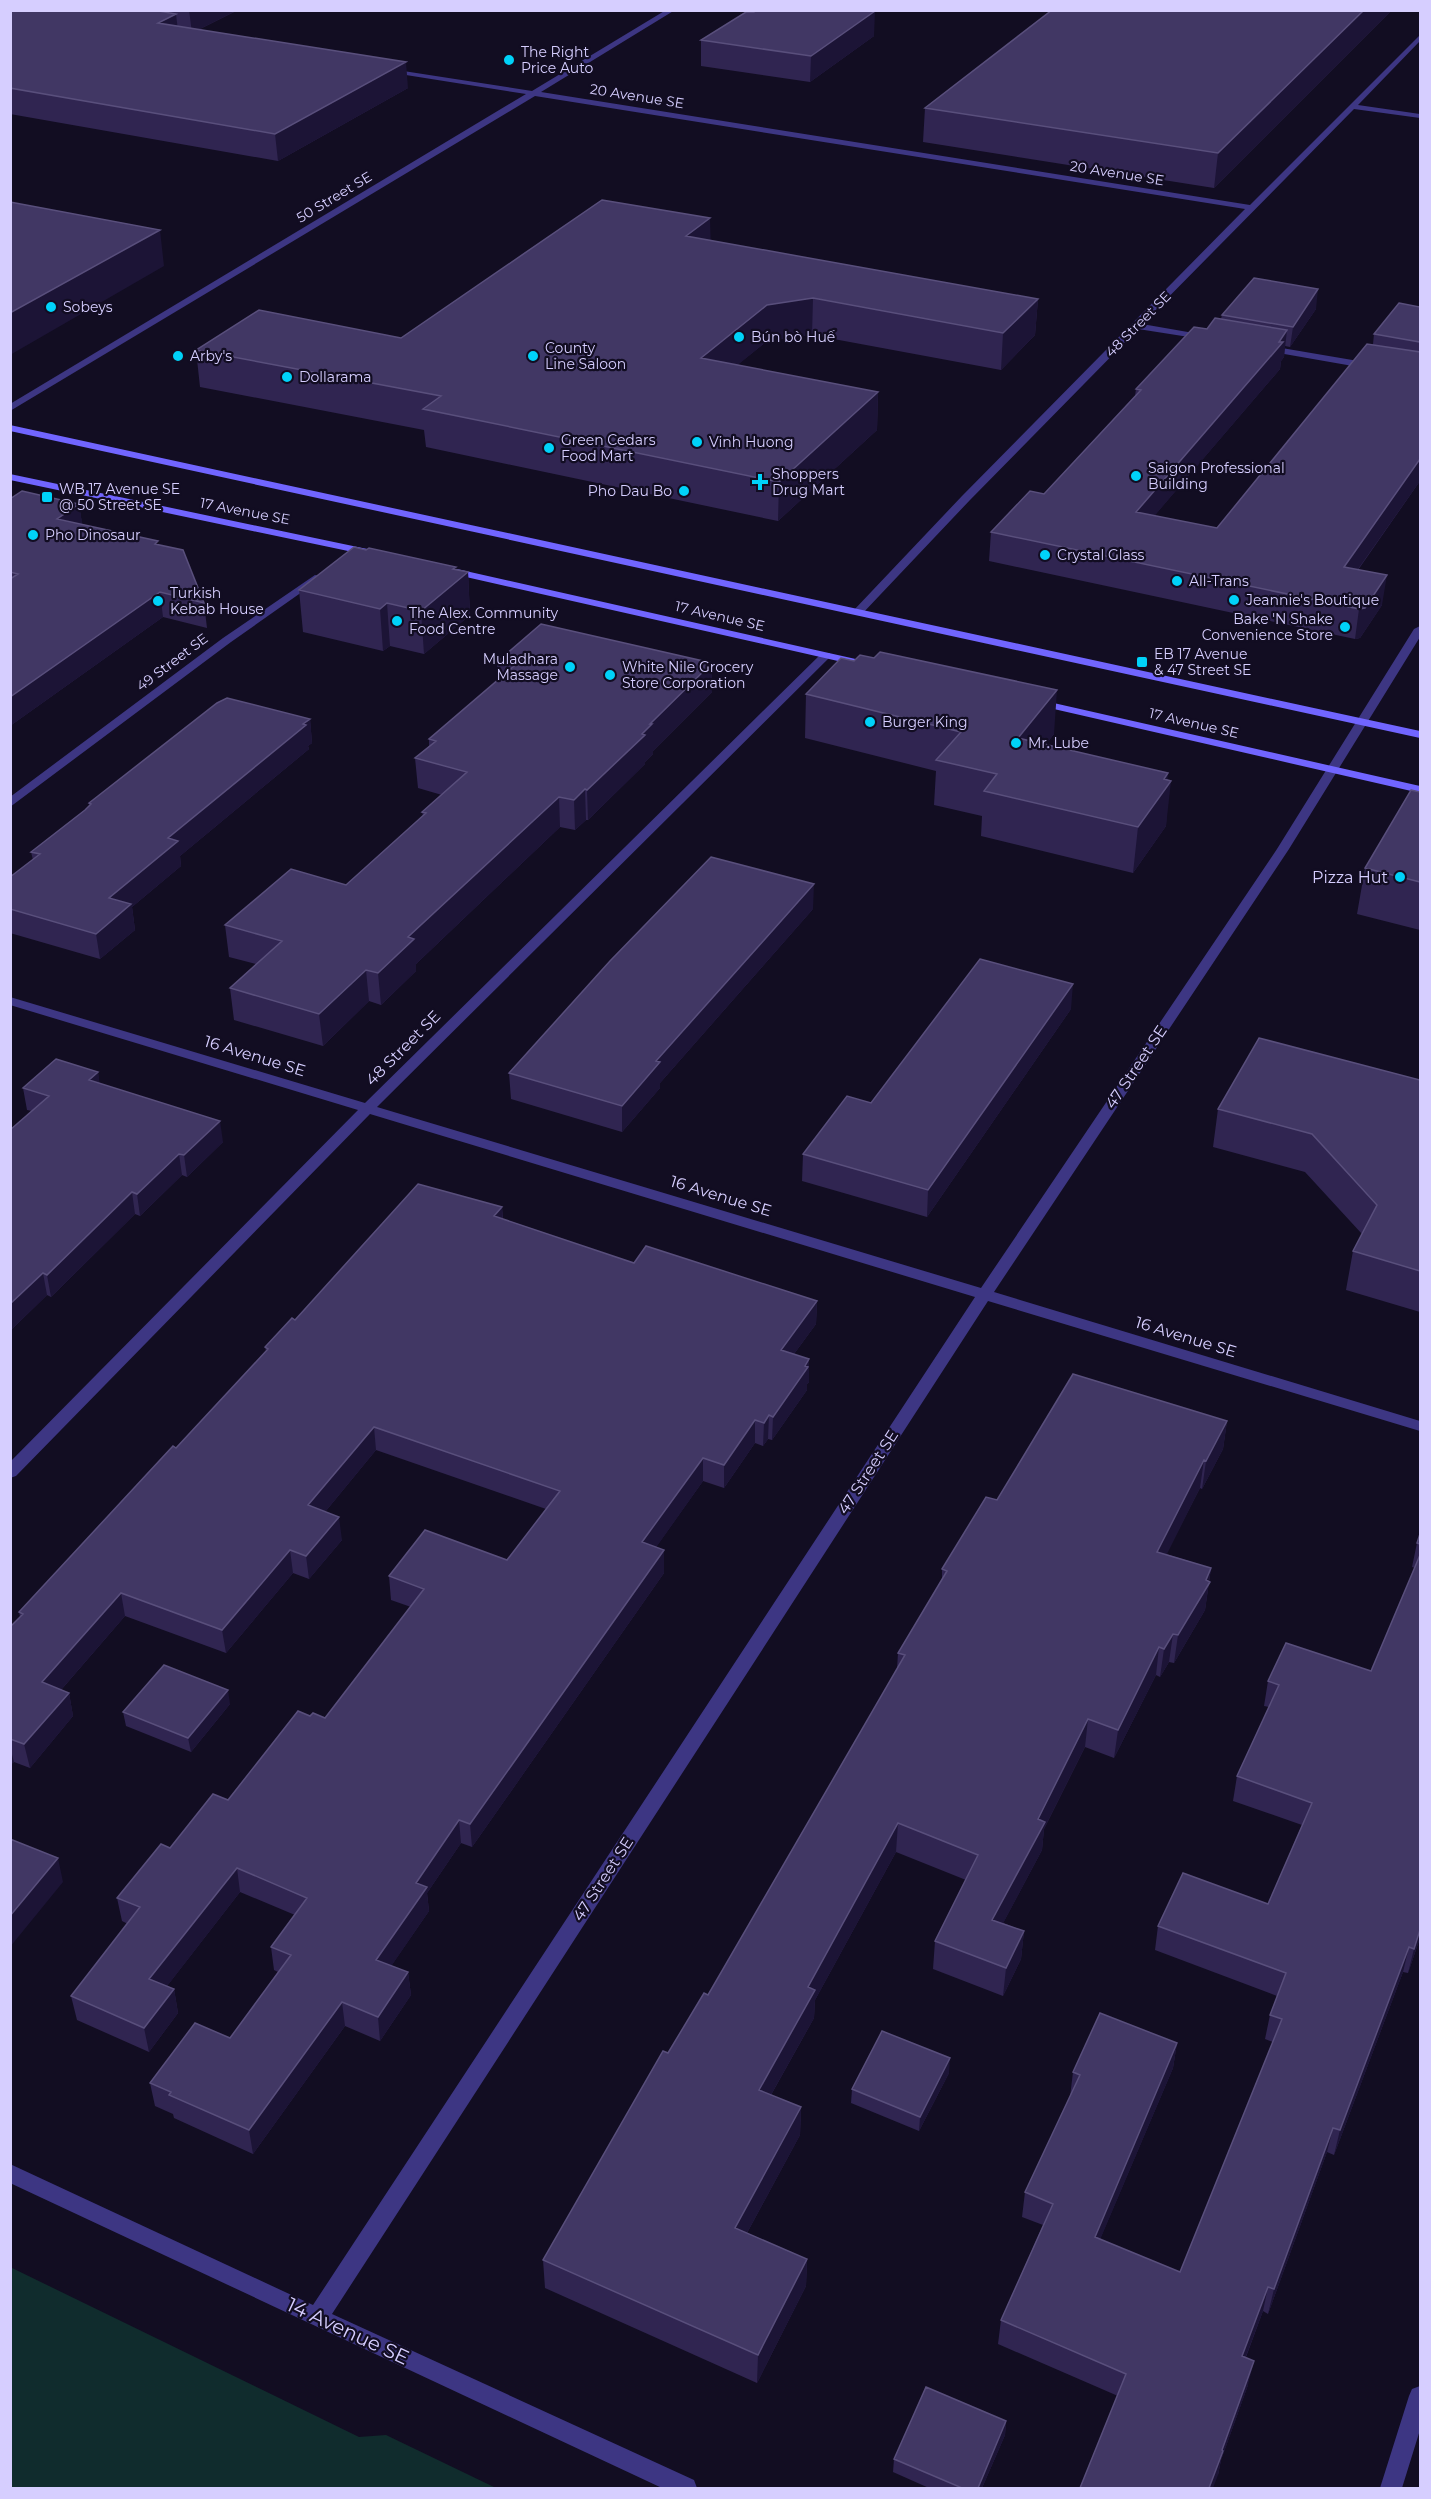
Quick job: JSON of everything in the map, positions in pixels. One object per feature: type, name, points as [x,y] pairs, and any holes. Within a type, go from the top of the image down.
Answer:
[{"type":"main road","name":"17 Avenue SE","points":[[10,428],[1420,735]]},
{"type":"main road","name":"17 Avenue SE","points":[[10,477],[384,555]]},
{"type":"main road","name":"17 Avenue SE","points":[[439,568],[872,666]]},
{"type":"main road","name":"17 Avenue SE","points":[[1023,699],[1420,790]]},
{"type":"street","name":"50 Street SE","points":[[10,408],[672,10]]},
{"type":"street","name":"48 Street SE","points":[[858,612],[966,498],[1420,37]]},
{"type":"street","name":"20 Avenue SE","points":[[383,69],[1252,208]]},
{"type":"street","points":[[1352,106],[1420,116]]},
{"type":"street","points":[[1136,326],[1214,339]]},
{"type":"street","points":[[1254,346],[1379,368]]},
{"type":"street","points":[[340,559],[353,549]]},
{"type":"street","name":"49 Street SE","points":[[10,803],[227,640],[327,569]]},
{"type":"street","name":"47 Street SE","points":[[318,2317],[984,1294],[1334,771],[1420,629]]},
{"type":"street","name":"48 Street SE","points":[[10,1472],[367,1109],[826,655]]},
{"type":"street","name":"16 Avenue SE","points":[[10,1001],[1420,1426]]},
{"type":"street","name":"14 Avenue SE","points":[[10,2173],[686,2488]]},
{"type":"street","points":[[1391,2488],[1420,2396]]},
{"type":"green space","points":[[10,2267],[359,2437],[386,2435],[496,2488],[11,2488]]},
{"type":"building","points":[[14,10],[153,10],[176,14],[158,23],[406,62],[275,134],[10,88],[10,12]]},
{"type":"building","points":[[756,10],[875,11],[811,56],[701,40],[746,12]]},
{"type":"building","points":[[1052,10],[1364,10],[1218,153],[925,108]]},
{"type":"building","points":[[602,200],[710,218],[686,236],[1038,299],[1003,333],[813,298],[767,305],[701,358],[878,392],[779,482],[423,409],[441,396],[196,350],[259,310],[401,338]]},
{"type":"building","points":[[10,202],[160,230],[10,313]]},
{"type":"building","points":[[1254,278],[1318,289],[1293,327],[1222,315]]},
{"type":"building","points":[[1399,303],[1420,307],[1420,342],[1374,334]]},
{"type":"building","points":[[1215,318],[1287,330],[1279,342],[1283,342],[1136,512],[1217,528],[1367,344],[1420,352],[1420,459],[1344,567],[1387,575],[1365,608],[1359,609],[991,532],[1030,491],[1044,494],[1141,390],[1136,389],[1194,327],[1207,329]]},
{"type":"building","points":[[22,491],[79,504],[57,519],[158,541],[155,544],[183,550],[204,603],[160,592],[10,697],[10,579],[18,574],[10,572],[10,499]]},
{"type":"building","points":[[354,547],[366,550],[369,548],[456,567],[453,569],[468,572],[421,611],[387,603],[380,609],[299,590]]},
{"type":"building","points":[[541,624],[712,663],[650,724],[652,724],[642,734],[645,735],[587,790],[585,789],[574,800],[559,797],[408,937],[414,939],[378,973],[366,970],[319,1014],[230,988],[282,941],[225,925],[291,869],[346,885],[426,813],[422,812],[467,772],[415,758],[436,741],[429,739],[514,666],[497,662]]},
{"type":"building","points":[[880,652],[1057,690],[1018,738],[1168,773],[1164,779],[1171,781],[1138,827],[984,791],[997,774],[936,760],[961,732],[806,694],[841,658],[854,661],[860,655],[874,658]]},
{"type":"building","points":[[227,698],[310,719],[303,724],[306,725],[168,838],[178,841],[109,898],[131,904],[96,934],[10,909],[10,877],[40,854],[31,852],[85,810],[91,804],[89,803],[217,703]]},
{"type":"building","points":[[1411,790],[1420,792],[1420,882],[1365,868]]},
{"type":"building","points":[[711,857],[814,884],[656,1061],[660,1062],[622,1106],[509,1073],[610,961]]},
{"type":"building","points":[[980,959],[1073,984],[928,1190],[803,1154],[847,1096],[871,1103]]},
{"type":"building","points":[[1259,1038],[1420,1080],[1420,1271],[1353,1251],[1377,1205],[1312,1134],[1218,1109]]},
{"type":"building","points":[[56,1059],[98,1072],[89,1080],[220,1121],[184,1155],[179,1154],[137,1194],[132,1192],[47,1275],[43,1273],[10,1304],[10,1130],[49,1096],[23,1088]]},
{"type":"building","points":[[418,1184],[502,1207],[494,1216],[634,1263],[646,1246],[817,1301],[781,1350],[809,1359],[805,1366],[808,1367],[773,1417],[769,1415],[764,1423],[755,1420],[724,1465],[703,1458],[642,1542],[664,1550],[470,1824],[459,1820],[416,1883],[427,1887],[376,1960],[408,1972],[378,2017],[342,2002],[249,2130],[169,2095],[171,2092],[150,2083],[195,2023],[230,2038],[291,1955],[271,1947],[307,1898],[237,1868],[149,1979],[174,1989],[144,2028],[71,1996],[140,1907],[117,1898],[161,1844],[170,1848],[213,1794],[228,1800],[298,1711],[310,1716],[313,1713],[325,1718],[424,1589],[389,1576],[425,1530],[507,1560],[560,1491],[374,1427],[308,1505],[339,1517],[306,1556],[290,1550],[222,1630],[121,1593],[42,1682],[69,1693],[24,1744],[10,1739],[10,1627],[23,1614],[19,1612],[173,1446],[176,1448],[268,1349],[265,1347],[292,1318],[295,1320]]},
{"type":"building","points":[[1073,1374],[1227,1421],[1206,1461],[1204,1460],[1157,1552],[1211,1568],[1206,1580],[1210,1582],[1178,1635],[1173,1634],[1164,1649],[1159,1647],[1118,1730],[1088,1719],[1038,1819],[1045,1822],[992,1920],[1024,1931],[1006,1968],[935,1941],[978,1855],[898,1823],[808,1987],[815,1990],[759,2090],[801,2107],[735,2228],[807,2259],[758,2355],[543,2260],[663,2051],[668,2053],[704,1993],[708,1995],[905,1655],[898,1653],[947,1571],[942,1569],[986,1497],[997,1500]]},
{"type":"building","points":[[1420,1555],[1420,1930],[1414,1949],[1409,1947],[1340,2130],[1333,2128],[1274,2289],[1268,2287],[1242,2356],[1254,2361],[1209,2488],[1080,2488],[1126,2374],[1001,2320],[1053,2204],[1025,2192],[1080,2075],[1073,2072],[1100,2013],[1177,2043],[1095,2237],[1180,2272],[1282,2019],[1270,2015],[1286,1973],[1158,1926],[1183,1873],[1268,1904],[1312,1803],[1237,1776],[1279,1685],[1268,1681],[1286,1643],[1371,1671]]},
{"type":"building","points":[[164,1665],[228,1690],[188,1738],[123,1712]]},
{"type":"building","points":[[10,1839],[58,1858],[10,1916]]},
{"type":"building","points":[[882,2031],[950,2058],[920,2117],[852,2089]]},
{"type":"building","points":[[926,2387],[1006,2421],[978,2488],[962,2488],[894,2459]]},
{"type":"place","name":"The Right Price Auto","points":[[509,60]]},
{"type":"place","name":"Sobeys","points":[[51,307]]},
{"type":"place","name":"Bún bò Huế","points":[[739,337]]},
{"type":"place","name":"Arby's","points":[[178,356]]},
{"type":"place","name":"County Line Saloon","points":[[533,356]]},
{"type":"place","name":"Dollarama","points":[[287,377]]},
{"type":"place","name":"Vinh Huong","points":[[697,442]]},
{"type":"place","name":"Green Cedars Food Mart","points":[[549,448]]},
{"type":"place","name":"Saigon Professional Building","points":[[1136,476]]},
{"type":"place","name":"Shoppers Drug Mart","points":[[760,482]]},
{"type":"place","name":"Pho Dau Bo","points":[[684,491]]},
{"type":"place","name":"WB 17 Avenue SE @ 50 Street SE","points":[[47,497]]},
{"type":"place","name":"Pho Dinosaur","points":[[33,535]]},
{"type":"place","name":"Crystal Glass","points":[[1045,555]]},
{"type":"place","name":"All-Trans","points":[[1177,581]]},
{"type":"place","name":"Jeannie's Boutique","points":[[1234,600]]},
{"type":"place","name":"Turkish Kebab House","points":[[158,601]]},
{"type":"place","name":"The Alex. Community Food Centre","points":[[397,621]]},
{"type":"place","name":"Bake 'N Shake Convenience Store","points":[[1345,627]]},
{"type":"place","name":"EB 17 Avenue & 47 Street SE","points":[[1142,662]]},
{"type":"place","name":"Muladhara Massage","points":[[570,667]]},
{"type":"place","name":"White Nile Grocery Store Corporation","points":[[610,675]]},
{"type":"place","name":"Burger King","points":[[870,722]]},
{"type":"place","name":"Mr. Lube","points":[[1016,743]]},
{"type":"place","name":"Pizza Hut","points":[[1400,877]]}]
